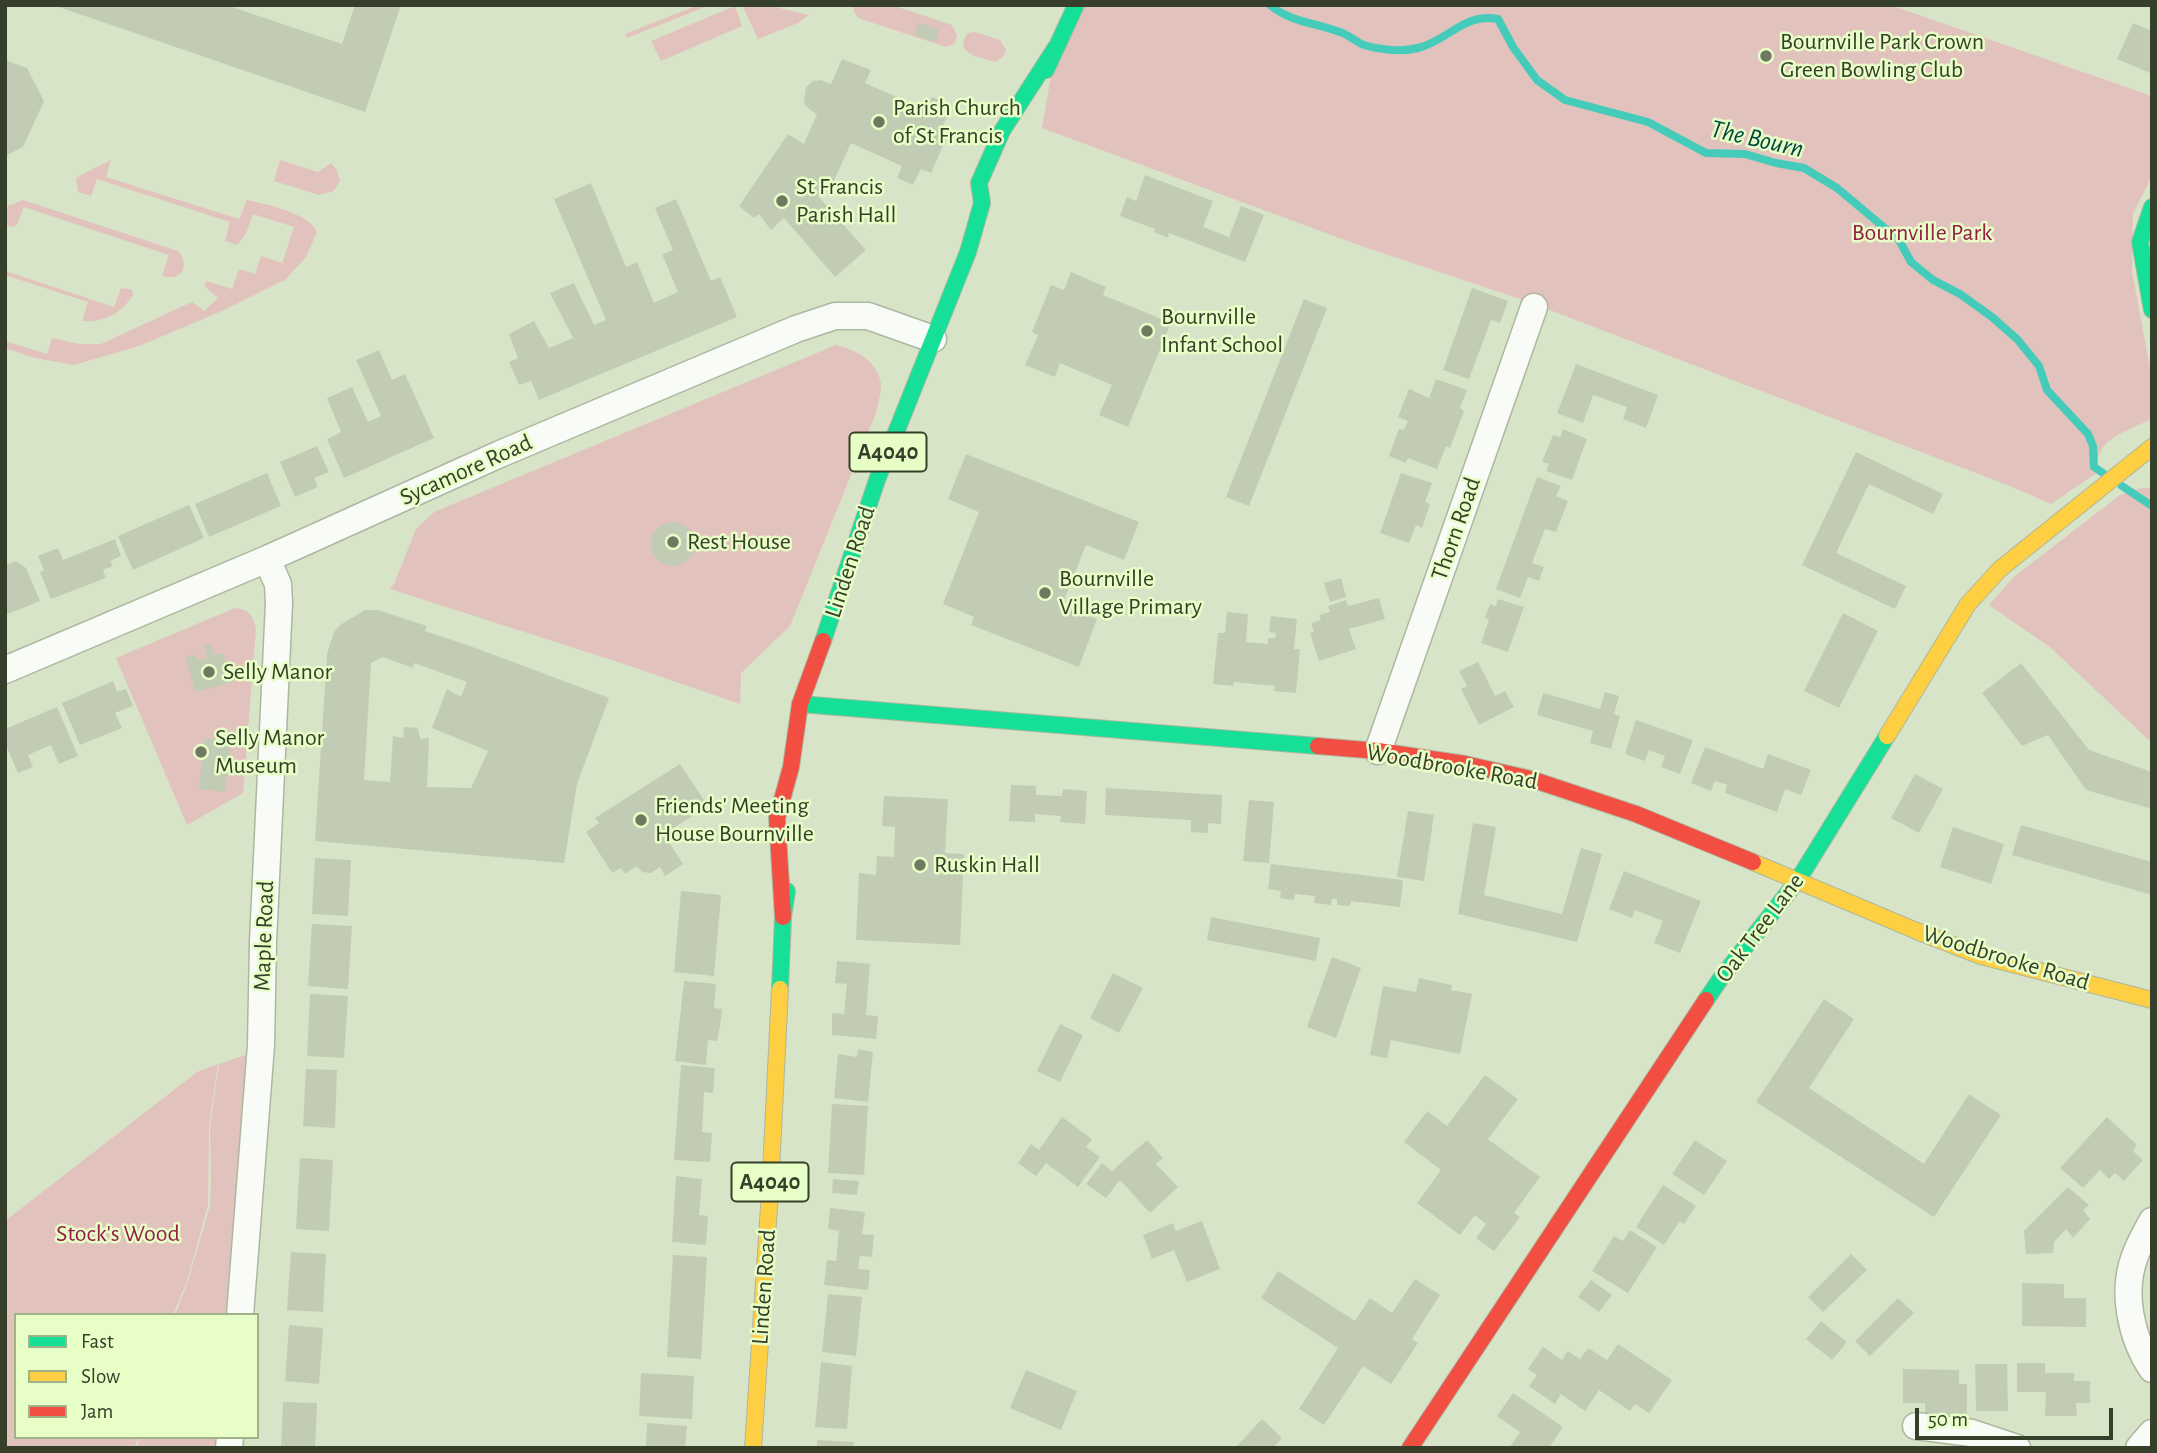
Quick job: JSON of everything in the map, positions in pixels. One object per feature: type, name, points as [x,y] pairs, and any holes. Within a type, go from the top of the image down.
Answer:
[{"type":"main road","name":"Linden Road","points":[[1017,136],[1076,5]]},
{"type":"main road","name":"Linden Road","points":[[753,1448],[770,1192],[783,917],[777,818],[792,767],[800,704],[877,480],[968,252],[982,203],[979,183],[1002,131],[1056,47]]},
{"type":"main road","name":"Linden Road","points":[[982,203],[995,187]]},
{"type":"main road","points":[[2152,207],[2140,242],[2152,310]]},
{"type":"main road","name":"Oak Tree Lane","points":[[1410,1448],[1721,978],[1798,880],[1968,604],[2000,569],[2152,447]]},
{"type":"main road","name":"Woodbrooke Road","points":[[800,704],[1378,751],[1465,764],[1531,779],[1636,814],[1919,933],[1981,956],[2152,1000]]},
{"type":"main road","name":"Linden Road","points":[[792,767],[797,804]]},
{"type":"main road","name":"Linden Road","points":[[783,917],[795,841]]},
{"type":"street","name":"Thorn Road","points":[[1378,751],[1534,307]]},
{"type":"street","name":"Sycamore Road","points":[[5,670],[267,559],[500,454],[835,316],[868,317],[933,339]]},
{"type":"street","name":"Maple Road","points":[[240,1313],[261,1045],[264,915],[279,603],[278,584],[267,559]]},
{"type":"street","points":[[2152,1221],[2134,1258],[2129,1280],[2135,1336],[2152,1369]]},
{"type":"street","points":[[1916,1426],[1972,1433],[2017,1448]]},
{"type":"street","points":[[2139,1448],[2152,1433]]},
{"type":"green space","points":[[698,5],[710,5],[627,38],[625,34]]},
{"type":"green space","points":[[742,5],[767,5],[809,15],[798,23],[758,39]]},
{"type":"green space","points":[[853,5],[892,5],[952,25],[957,35],[955,43],[946,47],[858,18]]},
{"type":"green space","name":"Bournville Park","points":[[1076,5],[1890,5],[2152,96],[2152,176],[2133,214],[2132,271],[2152,379],[2152,419],[2123,432],[2106,444],[2097,461],[2098,472],[2051,504],[1526,301],[1361,246],[1042,128],[1056,47]]},
{"type":"green space","points":[[735,6],[742,26],[661,61],[651,41]]},
{"type":"green space","points":[[975,32],[1000,40],[1006,50],[1003,57],[995,62],[970,54],[963,46],[964,40],[968,33]]},
{"type":"green space","points":[[111,160],[106,177],[239,219],[247,200],[265,204],[296,214],[317,232],[306,257],[285,280],[222,311],[139,346],[74,365],[35,358],[5,348],[5,341],[47,354],[52,338],[80,344],[101,344],[192,302],[204,311],[218,298],[204,286],[206,281],[232,289],[239,269],[255,274],[261,256],[282,263],[294,227],[253,214],[246,233],[237,245],[225,241],[230,222],[97,179],[91,196],[78,192],[76,179],[79,176]]},
{"type":"green space","points":[[280,160],[318,172],[331,163],[340,180],[334,191],[319,195],[274,181]]},
{"type":"green space","points":[[23,200],[178,251],[184,267],[179,275],[162,276],[169,255],[24,207],[17,225],[5,225],[8,206]]},
{"type":"green space","points":[[5,271],[114,307],[121,288],[132,290],[133,295],[111,316],[82,321],[88,302],[5,275]]},
{"type":"green space","points":[[836,345],[862,356],[877,372],[881,387],[876,413],[790,626],[741,673],[740,704],[390,589],[416,529],[434,512]]},
{"type":"green space","points":[[2152,488],[2152,743],[2051,648],[1989,605],[2015,576],[2120,495]]},
{"type":"green space","name":"Selly Manor Museum","points":[[235,608],[249,614],[256,628],[243,793],[187,825],[116,658]]},
{"type":"green space","points":[[260,1050],[238,1313],[176,1313],[210,1206],[210,1126],[219,1064]]},
{"type":"green space","name":"Stock's Wood","points":[[218,1064],[209,1125],[208,1205],[187,1281],[174,1313],[14,1313],[14,1439],[138,1439],[134,1448],[5,1448],[5,1221],[197,1072]]},
{"type":"green space","points":[[139,1439],[228,1439],[227,1448],[136,1448]]},
{"type":"building","points":[[53,5],[226,5],[342,44],[355,5],[401,5],[365,112]]},
{"type":"building","points":[[918,23],[939,29],[935,42],[914,35]]},
{"type":"building","points":[[2133,23],[2152,31],[2152,74],[2117,59]]},
{"type":"building","name":"Parish Church of St Francis","points":[[842,59],[871,70],[865,83],[926,110],[932,97],[952,105],[941,130],[948,134],[931,173],[921,169],[913,185],[897,178],[902,166],[851,143],[833,183],[818,196],[866,250],[835,277],[784,218],[771,230],[759,214],[754,218],[739,206],[788,134],[804,144],[817,114],[804,103],[806,87],[813,81],[821,80],[831,84]]},
{"type":"building","points":[[5,60],[27,68],[44,101],[23,147],[5,156]]},
{"type":"building","points":[[1145,175],[1213,201],[1203,227],[1229,237],[1241,206],[1264,215],[1245,262],[1169,233],[1168,238],[1154,232],[1155,229],[1120,216],[1127,197],[1136,201]]},
{"type":"building","points":[[591,183],[626,267],[637,262],[654,303],[678,292],[662,254],[673,250],[655,208],[676,199],[711,281],[720,277],[737,317],[539,400],[531,381],[519,385],[509,362],[518,358],[509,334],[534,321],[549,348],[573,338],[550,293],[574,283],[594,325],[606,320],[554,199]]},
{"type":"building","points":[[1071,272],[1106,287],[1103,295],[1171,323],[1128,427],[1099,415],[1112,385],[1060,363],[1055,377],[1025,365],[1038,335],[1032,332],[1051,285],[1064,290]]},
{"type":"building","points":[[1472,288],[1508,301],[1500,323],[1491,320],[1469,379],[1443,370]]},
{"type":"building","points":[[1304,299],[1327,308],[1249,506],[1226,497]]},
{"type":"building","points":[[379,350],[392,380],[405,374],[434,438],[344,478],[327,439],[341,432],[327,398],[352,387],[368,422],[381,416],[356,360]]},
{"type":"building","points":[[1576,364],[1658,395],[1646,428],[1623,419],[1627,407],[1593,395],[1583,423],[1557,413]]},
{"type":"building","points":[[1436,379],[1467,390],[1460,408],[1464,411],[1450,448],[1446,446],[1437,469],[1408,458],[1406,463],[1389,456],[1399,429],[1404,430],[1408,421],[1398,417],[1409,389],[1429,398]]},
{"type":"building","points":[[1563,429],[1587,439],[1572,480],[1546,471],[1549,464],[1542,462],[1553,435],[1560,437]]},
{"type":"building","points":[[317,446],[329,472],[314,478],[318,487],[295,497],[280,462]]},
{"type":"building","points":[[1856,452],[1943,494],[1933,514],[1869,484],[1836,553],[1906,586],[1895,609],[1802,565]]},
{"type":"building","points":[[966,454],[1139,522],[1124,560],[1086,545],[1062,605],[1097,619],[1079,667],[971,625],[974,617],[943,604],[979,512],[948,499]]},
{"type":"building","points":[[267,473],[281,506],[209,537],[195,504]]},
{"type":"building","points":[[1401,473],[1432,483],[1425,502],[1430,504],[1422,528],[1416,525],[1409,543],[1380,533]]},
{"type":"building","points":[[1537,477],[1561,486],[1556,496],[1568,501],[1556,532],[1545,529],[1532,563],[1544,567],[1539,581],[1528,577],[1520,598],[1496,589]]},
{"type":"building","points":[[189,505],[204,538],[133,570],[118,536]]},
{"type":"building","name":"Rest House","points":[[673,522],[682,523],[689,528],[694,535],[694,553],[689,560],[682,565],[673,566],[664,565],[657,560],[652,553],[651,544],[652,535],[657,528],[664,523]]},
{"type":"building","points":[[115,539],[121,556],[110,561],[113,566],[103,570],[106,578],[51,599],[40,572],[44,570],[38,556],[58,548],[63,560]]},
{"type":"building","points":[[16,561],[26,568],[40,601],[5,615],[5,565]]},
{"type":"building","points":[[1341,578],[1346,597],[1330,602],[1324,583]]},
{"type":"building","points":[[1379,598],[1385,619],[1349,629],[1356,649],[1319,661],[1310,633],[1314,632],[1311,623],[1321,620],[1319,615],[1330,612],[1328,606],[1346,600],[1348,606]]},
{"type":"building","points":[[1498,599],[1524,607],[1508,652],[1481,643],[1489,620],[1485,618],[1490,604],[1496,606]]},
{"type":"building","points":[[365,610],[378,610],[427,626],[425,631],[609,698],[577,784],[564,863],[315,841],[327,654],[334,632],[340,625]],"holes":[[[383,657],[413,668],[414,663],[467,682],[461,697],[447,689],[432,728],[488,751],[471,788],[427,787],[429,738],[420,739],[418,728],[404,727],[403,738],[393,736],[390,782],[364,780],[371,663]]]},
{"type":"building","points":[[1227,612],[1248,614],[1246,642],[1268,644],[1268,638],[1275,638],[1276,633],[1269,632],[1271,616],[1297,619],[1294,649],[1300,649],[1296,693],[1274,691],[1275,686],[1234,682],[1233,686],[1213,684],[1218,633],[1225,633]]},
{"type":"building","points":[[1843,613],[1878,631],[1839,708],[1804,691]]},
{"type":"building","name":"Selly Manor","points":[[211,644],[214,655],[223,653],[231,683],[195,692],[186,657],[196,655],[198,660],[207,658],[204,646]]},
{"type":"building","points":[[1478,662],[1495,696],[1505,691],[1514,707],[1479,725],[1461,689],[1467,686],[1459,671]]},
{"type":"building","points":[[2021,663],[2089,750],[2152,772],[2152,809],[2086,790],[2048,735],[2022,746],[1982,693]]},
{"type":"building","points":[[113,681],[117,692],[126,689],[133,706],[115,713],[122,728],[80,745],[62,703]]},
{"type":"building","points":[[1605,692],[1619,696],[1614,714],[1620,716],[1611,749],[1590,743],[1593,731],[1537,715],[1543,693],[1600,709]]},
{"type":"building","points":[[57,707],[78,756],[59,764],[51,745],[28,755],[33,767],[18,773],[5,743],[5,729]]},
{"type":"building","points":[[1636,720],[1693,740],[1680,774],[1661,767],[1665,756],[1649,750],[1645,761],[1625,754]]},
{"type":"building","points":[[204,738],[231,741],[225,792],[199,789]]},
{"type":"building","points":[[1705,747],[1763,769],[1768,754],[1811,770],[1801,795],[1785,789],[1777,812],[1725,793],[1727,785],[1715,781],[1711,791],[1691,783]]},
{"type":"building","name":"Friends' Meeting House Bournville","points":[[680,764],[708,806],[664,834],[683,864],[665,876],[660,867],[651,873],[642,872],[637,866],[625,874],[621,868],[612,873],[586,832],[599,823],[595,818]]},
{"type":"building","points":[[1915,774],[1943,789],[1919,833],[1891,818]]},
{"type":"building","points":[[1011,785],[1036,786],[1036,795],[1062,796],[1063,789],[1087,791],[1085,824],[1060,822],[1061,816],[1035,814],[1035,822],[1009,821]]},
{"type":"building","points":[[1106,788],[1222,795],[1221,824],[1208,823],[1208,833],[1191,832],[1191,820],[1105,815]]},
{"type":"building","name":"Ruskin Hall","points":[[884,796],[948,799],[945,853],[964,854],[960,945],[856,940],[859,873],[876,875],[877,856],[894,857],[895,827],[882,826]]},
{"type":"building","points":[[1249,800],[1274,802],[1269,863],[1243,861]]},
{"type":"building","points":[[1408,811],[1434,815],[1424,881],[1397,877]]},
{"type":"building","points":[[1473,823],[1496,827],[1484,895],[1562,914],[1581,848],[1602,854],[1577,942],[1458,914]]},
{"type":"building","points":[[2021,825],[2152,862],[2152,895],[2012,855]]},
{"type":"building","points":[[1953,827],[2004,844],[1991,884],[1940,867]]},
{"type":"building","points":[[315,858],[351,860],[348,916],[312,914]]},
{"type":"building","points":[[1271,864],[1403,880],[1400,907],[1351,901],[1350,906],[1337,905],[1337,899],[1332,899],[1331,905],[1314,903],[1315,896],[1295,894],[1294,900],[1280,898],[1281,891],[1268,889]]},
{"type":"building","points":[[1624,871],[1701,901],[1680,953],[1654,943],[1663,921],[1635,910],[1632,918],[1609,909]]},
{"type":"building","points":[[681,891],[721,895],[714,976],[674,972]]},
{"type":"building","points":[[1211,917],[1320,938],[1316,961],[1207,940]]},
{"type":"building","points":[[312,924],[352,926],[348,989],[308,986]]},
{"type":"building","points":[[1332,957],[1361,968],[1336,1038],[1307,1027]]},
{"type":"building","points":[[837,961],[870,964],[866,1015],[878,1016],[876,1039],[832,1035],[832,1013],[844,1014],[847,984],[835,983]]},
{"type":"building","points":[[1113,973],[1143,988],[1119,1033],[1090,1018]]},
{"type":"building","points":[[1419,978],[1452,985],[1451,990],[1472,994],[1460,1054],[1391,1040],[1387,1058],[1370,1055],[1383,986],[1416,992]]},
{"type":"building","points":[[684,981],[716,984],[714,1008],[722,1009],[720,1026],[717,1041],[708,1040],[706,1065],[675,1061]]},
{"type":"building","points":[[310,994],[348,996],[344,1058],[307,1056]]},
{"type":"building","points":[[1824,999],[1854,1019],[1809,1088],[1924,1164],[1969,1094],[2001,1115],[1934,1217],[1756,1102]]},
{"type":"building","points":[[1060,1024],[1083,1035],[1060,1082],[1037,1071]]},
{"type":"building","points":[[858,1049],[873,1052],[868,1102],[834,1098],[838,1054],[857,1057]]},
{"type":"building","points":[[681,1065],[715,1068],[713,1093],[704,1092],[702,1132],[712,1133],[710,1162],[674,1160]]},
{"type":"building","points":[[306,1069],[337,1070],[335,1128],[303,1126]]},
{"type":"building","points":[[1485,1075],[1518,1099],[1488,1139],[1540,1177],[1514,1213],[1520,1217],[1494,1251],[1476,1238],[1486,1224],[1475,1215],[1460,1235],[1417,1203],[1441,1170],[1404,1142],[1427,1111],[1447,1126]]},
{"type":"building","points":[[832,1104],[868,1106],[864,1175],[828,1173]]},
{"type":"building","points":[[1062,1117],[1092,1139],[1086,1147],[1100,1157],[1078,1187],[1046,1163],[1036,1176],[1018,1163],[1031,1144],[1039,1150]]},
{"type":"building","points":[[2107,1117],[2137,1145],[2133,1151],[2143,1160],[2124,1181],[2115,1173],[2109,1179],[2100,1170],[2083,1188],[2060,1168]]},
{"type":"building","points":[[1147,1140],[1163,1158],[1156,1164],[1178,1187],[1150,1213],[1120,1180],[1106,1198],[1086,1184],[1102,1163],[1112,1171]]},
{"type":"building","points":[[1695,1140],[1727,1161],[1704,1195],[1672,1174]]},
{"type":"building","points":[[300,1158],[333,1160],[329,1231],[296,1229]]},
{"type":"building","points":[[676,1176],[702,1179],[699,1215],[708,1216],[706,1245],[672,1242]]},
{"type":"building","points":[[833,1179],[859,1181],[857,1195],[832,1193]]},
{"type":"building","points":[[1663,1185],[1696,1206],[1684,1224],[1680,1221],[1664,1245],[1636,1227]]},
{"type":"building","points":[[2068,1187],[2089,1205],[2083,1210],[2090,1219],[2073,1238],[2066,1229],[2054,1242],[2053,1253],[2026,1254],[2024,1231]]},
{"type":"building","points":[[830,1208],[865,1212],[862,1234],[874,1235],[872,1257],[860,1256],[858,1269],[870,1270],[868,1290],[824,1285],[827,1260],[836,1261],[839,1231],[828,1229]]},
{"type":"building","points":[[1202,1221],[1220,1269],[1187,1282],[1174,1250],[1152,1259],[1143,1235],[1173,1223],[1176,1231]]},
{"type":"building","points":[[1630,1230],[1657,1247],[1628,1293],[1592,1271],[1614,1236],[1623,1241]]},
{"type":"building","points":[[291,1252],[326,1254],[323,1312],[287,1310]]},
{"type":"building","points":[[1851,1254],[1867,1270],[1823,1312],[1808,1297]]},
{"type":"building","points":[[673,1255],[707,1257],[701,1359],[667,1357]]},
{"type":"building","points":[[1278,1271],[1355,1321],[1370,1298],[1392,1313],[1415,1279],[1440,1295],[1412,1339],[1418,1343],[1391,1384],[1363,1366],[1324,1425],[1299,1409],[1338,1348],[1261,1298]]},
{"type":"building","points":[[1591,1280],[1612,1295],[1599,1312],[1578,1297]]},
{"type":"building","points":[[2022,1283],[2064,1284],[2064,1298],[2086,1298],[2086,1327],[2022,1326]]},
{"type":"building","points":[[828,1294],[862,1297],[856,1356],[822,1352]]},
{"type":"building","points":[[1898,1298],[1914,1313],[1870,1356],[1855,1341]]},
{"type":"building","points":[[1821,1321],[1847,1342],[1832,1360],[1806,1339]]},
{"type":"building","points":[[289,1325],[323,1328],[319,1384],[285,1381]]},
{"type":"building","points":[[1618,1344],[1672,1380],[1649,1413],[1635,1404],[1630,1411],[1599,1390],[1585,1411],[1561,1394],[1555,1404],[1529,1386],[1537,1375],[1528,1369],[1543,1347],[1562,1360],[1568,1351],[1580,1359],[1588,1348],[1607,1360]]},
{"type":"building","points":[[821,1362],[852,1366],[847,1429],[815,1427]]},
{"type":"building","points":[[2017,1363],[2045,1363],[2045,1373],[2074,1373],[2074,1381],[2090,1381],[2090,1403],[2076,1403],[2077,1416],[2045,1416],[2046,1392],[2017,1392]]},
{"type":"building","points":[[1975,1364],[2007,1364],[2008,1411],[1976,1411]]},
{"type":"building","points":[[1903,1369],[1959,1370],[1959,1384],[1967,1384],[1967,1415],[1925,1415],[1925,1403],[1903,1403]]},
{"type":"building","points":[[1026,1370],[1077,1391],[1061,1430],[1010,1408]]},
{"type":"building","points":[[641,1373],[694,1376],[692,1419],[639,1416]]},
{"type":"building","points":[[1513,1393],[1563,1427],[1549,1448],[1509,1448],[1520,1432],[1497,1416]]},
{"type":"building","points":[[283,1402],[317,1403],[315,1448],[281,1448]]},
{"type":"building","points":[[1262,1419],[1282,1438],[1273,1448],[1235,1448]]},
{"type":"building","points":[[647,1423],[687,1426],[685,1448],[646,1448]]},
{"type":"building","points":[[817,1440],[854,1442],[853,1448],[817,1448]]},
{"type":"waterway","name":"The Bourn","points":[[1270,5],[1286,15],[1340,32],[1364,45],[1391,50],[1412,49],[1429,44],[1475,20],[1498,19],[1513,47],[1537,80],[1565,100],[1648,122],[1706,153],[1745,154],[1804,168],[1837,188],[1899,240],[1911,262],[1933,280],[1960,294],[2017,339],[2039,366],[2047,390],[2088,434],[2093,446],[2094,467],[2103,473]]},
{"type":"waterway","name":"The Bourn","points":[[2122,486],[2152,506]]},
{"type":"traffic: fast","points":[[1046,70],[1076,5]]},
{"type":"traffic: fast","points":[[823,641],[877,480],[968,252],[982,203],[979,183],[1002,131],[1056,47]]},
{"type":"traffic: fast","points":[[2152,207],[2140,242],[2152,310]]},
{"type":"traffic: fast","points":[[800,704],[1318,746]]},
{"type":"traffic: fast","points":[[1706,1000],[1798,880],[1887,736]]},
{"type":"traffic: fast","points":[[780,989],[783,917],[787,891]]},
{"type":"traffic: slow","points":[[1887,736],[1968,604],[2000,569],[2152,447]]},
{"type":"traffic: slow","points":[[1753,862],[1981,956],[2152,1000]]},
{"type":"traffic: slow","points":[[753,1448],[780,989]]},
{"type":"traffic: jam","points":[[783,917],[777,818],[791,767],[800,704],[823,641]]},
{"type":"traffic: jam","points":[[1318,746],[1378,751],[1465,764],[1531,779],[1636,814],[1753,862]]},
{"type":"traffic: jam","points":[[1410,1448],[1706,1000]]},
{"type":"place","name":"Bournville Park Crown Green Bowling Club","points":[[1766,56]]},
{"type":"place","name":"Parish Church of St Francis","points":[[879,122]]},
{"type":"place","name":"St Francis Parish Hall","points":[[782,201]]},
{"type":"place","name":"Bournville Infant School","points":[[1147,331]]},
{"type":"place","name":"Rest House","points":[[673,542]]},
{"type":"place","name":"Bournville Village Primary","points":[[1045,593]]},
{"type":"place","name":"Selly Manor","points":[[209,672]]},
{"type":"place","name":"Selly Manor Museum","points":[[201,752]]},
{"type":"place","name":"Friends' Meeting House Bournville","points":[[641,820]]},
{"type":"place","name":"Ruskin Hall","points":[[920,865]]}]
